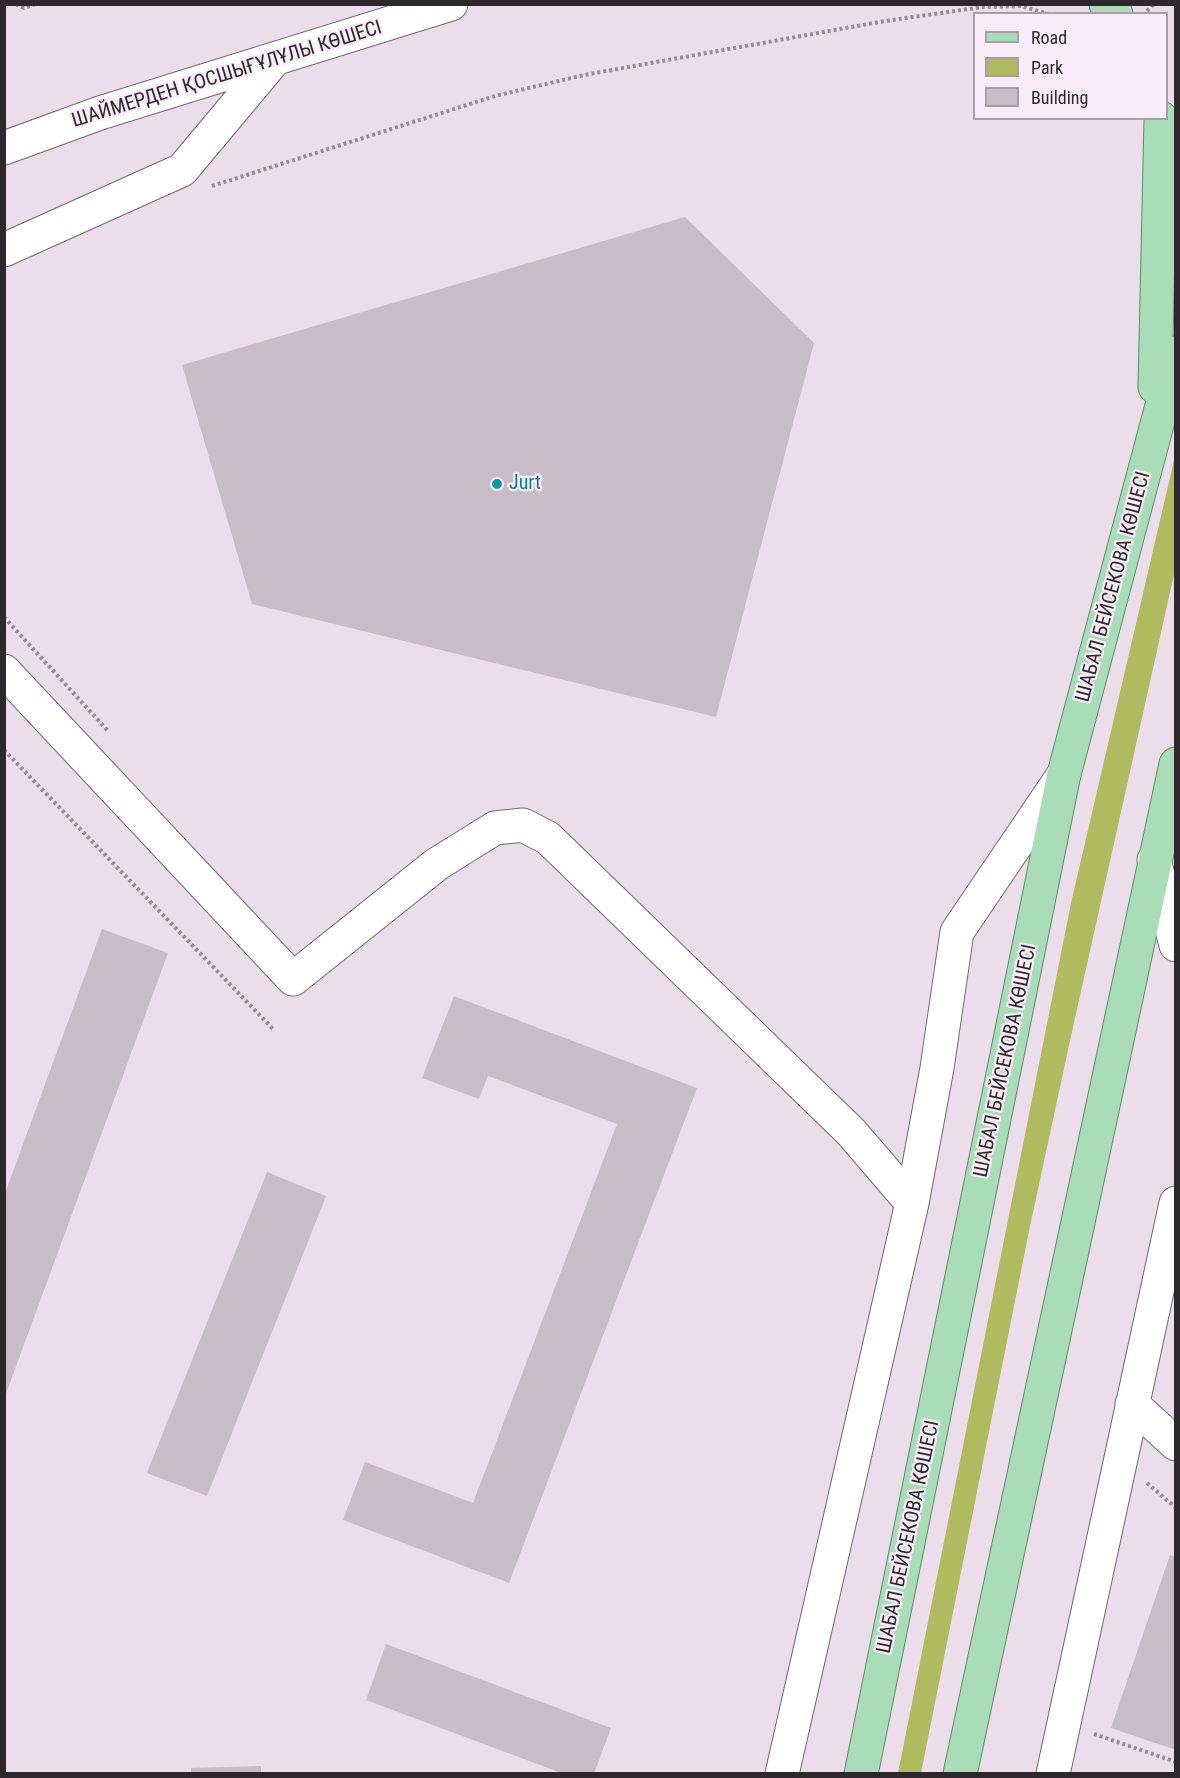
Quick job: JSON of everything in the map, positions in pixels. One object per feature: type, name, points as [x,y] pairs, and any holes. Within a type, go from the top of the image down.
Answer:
[{"type":"main road","points":[[1154,435],[1161,120]]},
{"type":"main road","name":"ШАБАЛ БЕЙСЕКОВА КӨШЕСІ","points":[[861,1773],[1064,774],[1176,353]]},
{"type":"main road","points":[[960,1773],[1176,764]]},
{"type":"street","name":"ШАЙМЕРДЕН ҚОСШЫҒҰЛҰЛЫ КӨШЕСІ","points":[[4,148],[100,113],[451,4]]},
{"type":"street","points":[[4,250],[182,170],[276,59]]},
{"type":"street","points":[[4,670],[293,978],[437,864],[495,828],[523,825],[548,838],[851,1132],[912,1203]]},
{"type":"street","points":[[782,1773],[912,1203],[937,1068],[957,932],[1064,774]]},
{"type":"street","points":[[1154,860],[1176,945]]},
{"type":"street","points":[[1053,1773],[1176,1203]]},
{"type":"street","points":[[1132,1404],[1176,1444]]},
{"type":"path","points":[[16,4],[24,8],[35,4]]},
{"type":"path","points":[[208,188],[495,96],[584,75],[885,21],[983,7],[1021,6],[1042,12]]},
{"type":"path","points":[[4,750],[274,1030]]},
{"type":"path","points":[[1147,1482],[1176,1508]]},
{"type":"path","points":[[1093,1734],[1176,1762]]},
{"type":"green space","points":[[1175,456],[1175,570],[1029,1231],[921,1773],[898,1773],[1071,903]]},
{"type":"building","name":"Jurt","points":[[685,217],[814,343],[716,717],[252,604],[182,365]]},
{"type":"building","points":[[102,929],[168,953],[4,1399],[4,1196]]},
{"type":"building","points":[[454,996],[697,1088],[509,1583],[343,1520],[365,1462],[473,1503],[617,1124],[488,1076],[479,1099],[422,1078]]},
{"type":"building","points":[[267,1172],[326,1196],[207,1496],[147,1473]]},
{"type":"building","points":[[1170,1555],[1176,1557],[1176,1750],[1111,1728]]},
{"type":"building","points":[[386,1644],[611,1728],[594,1774],[564,1774],[366,1700]]},
{"type":"building","points":[[261,1766],[261,1774],[191,1774],[191,1768]]},
{"type":"place","name":"Jurt","points":[[497,484]]}]
